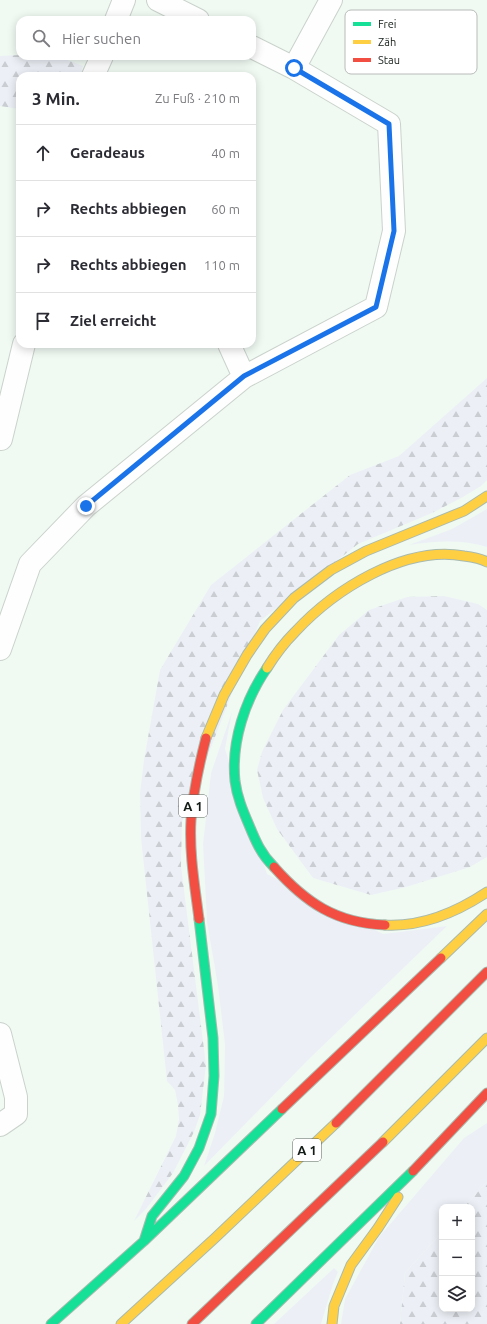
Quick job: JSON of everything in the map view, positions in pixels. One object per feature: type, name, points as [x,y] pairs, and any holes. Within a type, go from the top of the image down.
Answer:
[{"type":"highway","name":"A 1","points":[[144,1241],[152,1216],[184,1176],[199,1148],[210,1114],[214,1076],[213,1038],[192,865],[191,821],[196,782],[206,739],[224,695],[246,655],[265,629],[294,598],[331,570],[366,551],[464,511],[487,496]]},
{"type":"highway","points":[[487,562],[451,554],[421,556],[388,566],[352,585],[320,607],[292,633],[259,678],[244,712],[236,750],[235,780],[243,813],[257,846],[280,876],[309,901],[333,914],[358,923],[390,926],[421,922],[448,914],[476,900],[487,892]]},
{"type":"highway","points":[[51,1324],[144,1241],[487,914]]},
{"type":"highway","name":"A 1","points":[[122,1324],[180,1272],[323,1135],[487,972]]},
{"type":"highway","points":[[192,1324],[358,1167],[487,1038]]},
{"type":"highway","points":[[256,1324],[416,1167],[487,1093]]},
{"type":"highway","points":[[332,1324],[334,1306],[351,1265],[378,1228],[416,1167]]},
{"type":"street","points":[[118,16],[124,0]]},
{"type":"street","points":[[158,0],[190,16]]},
{"type":"street","points":[[294,68],[331,0]]},
{"type":"street","points":[[0,649],[30,564],[86,506],[244,376],[376,307],[394,231],[389,124],[294,68],[256,49]]},
{"type":"street","points":[[95,72],[100,60]]},
{"type":"street","points":[[1,439],[23,348]]},
{"type":"street","points":[[231,348],[244,376]]},
{"type":"street","points":[[0,1034],[16,1097],[8,1119]]},
{"type":"green space","points":[[16,55],[16,60],[67,60],[83,66],[81,72],[16,72],[16,108],[0,106],[0,56]]},
{"type":"green space","points":[[487,378],[487,480],[481,486],[463,497],[432,513],[358,544],[260,621],[182,822],[181,866],[206,1065],[200,1115],[194,1132],[173,1173],[146,1209],[134,1221],[176,1136],[179,1119],[175,1090],[167,1081],[141,838],[140,793],[144,760],[160,670],[211,585],[350,475],[399,456]]},
{"type":"green space","points":[[487,509],[487,547],[478,544],[458,542],[429,542],[409,545],[452,529]]},
{"type":"green space","points":[[444,596],[478,604],[487,610],[487,857],[470,867],[406,887],[371,895],[313,878],[277,829],[263,798],[257,770],[262,752],[283,710],[339,635],[369,610],[407,597]]},
{"type":"green space","points":[[232,712],[225,749],[267,874],[383,934],[447,926],[309,1059],[204,1166],[215,1133],[224,1096],[225,1045],[218,986],[207,922],[203,844],[211,773]]},
{"type":"green space","points":[[487,1123],[487,1182],[467,1204],[439,1204],[439,1235],[405,1273],[400,1324],[341,1324],[345,1299],[379,1237],[464,1138]]},
{"type":"green space","points":[[487,1182],[487,1324],[400,1324],[405,1273],[439,1235],[439,1312],[475,1312],[475,1204],[467,1204]]},
{"type":"green space","points":[[334,1268],[338,1272],[321,1324],[274,1324]]},
{"type":"traffic: fast","points":[[267,668],[252,694],[241,722],[235,751],[234,766],[236,787],[242,809],[259,848],[274,867]]},
{"type":"traffic: fast","points":[[144,1241],[152,1216],[184,1176],[199,1148],[211,1114],[214,1076],[213,1038],[199,919]]},
{"type":"traffic: fast","points":[[51,1324],[144,1241],[282,1109]]},
{"type":"traffic: fast","points":[[256,1324],[413,1171]]},
{"type":"traffic: slow","points":[[206,738],[224,695],[247,655],[265,629],[294,598],[331,570],[366,551],[464,511],[487,496]]},
{"type":"traffic: slow","points":[[267,668],[287,640],[311,616],[329,601],[372,574],[394,564],[418,557],[441,554],[473,557],[487,562]]},
{"type":"traffic: slow","points":[[385,925],[412,924],[439,917],[464,906],[487,892]]},
{"type":"traffic: slow","points":[[441,958],[487,914]]},
{"type":"traffic: slow","points":[[383,1142],[487,1038]]},
{"type":"traffic: slow","points":[[121,1324],[215,1238],[336,1123]]},
{"type":"traffic: slow","points":[[332,1324],[334,1306],[351,1265],[398,1197]]},
{"type":"traffic: jam","points":[[199,919],[194,882],[191,820],[193,800],[206,738]]},
{"type":"traffic: jam","points":[[274,867],[298,891],[323,909],[351,920],[385,925]]},
{"type":"traffic: jam","points":[[282,1109],[441,958]]},
{"type":"traffic: jam","points":[[336,1123],[487,972]]},
{"type":"traffic: jam","points":[[413,1171],[487,1093]]},
{"type":"traffic: jam","points":[[192,1324],[383,1142]]},
{"type":"route","points":[[86,506],[244,376],[376,307],[394,231],[389,124],[294,68]]}]
